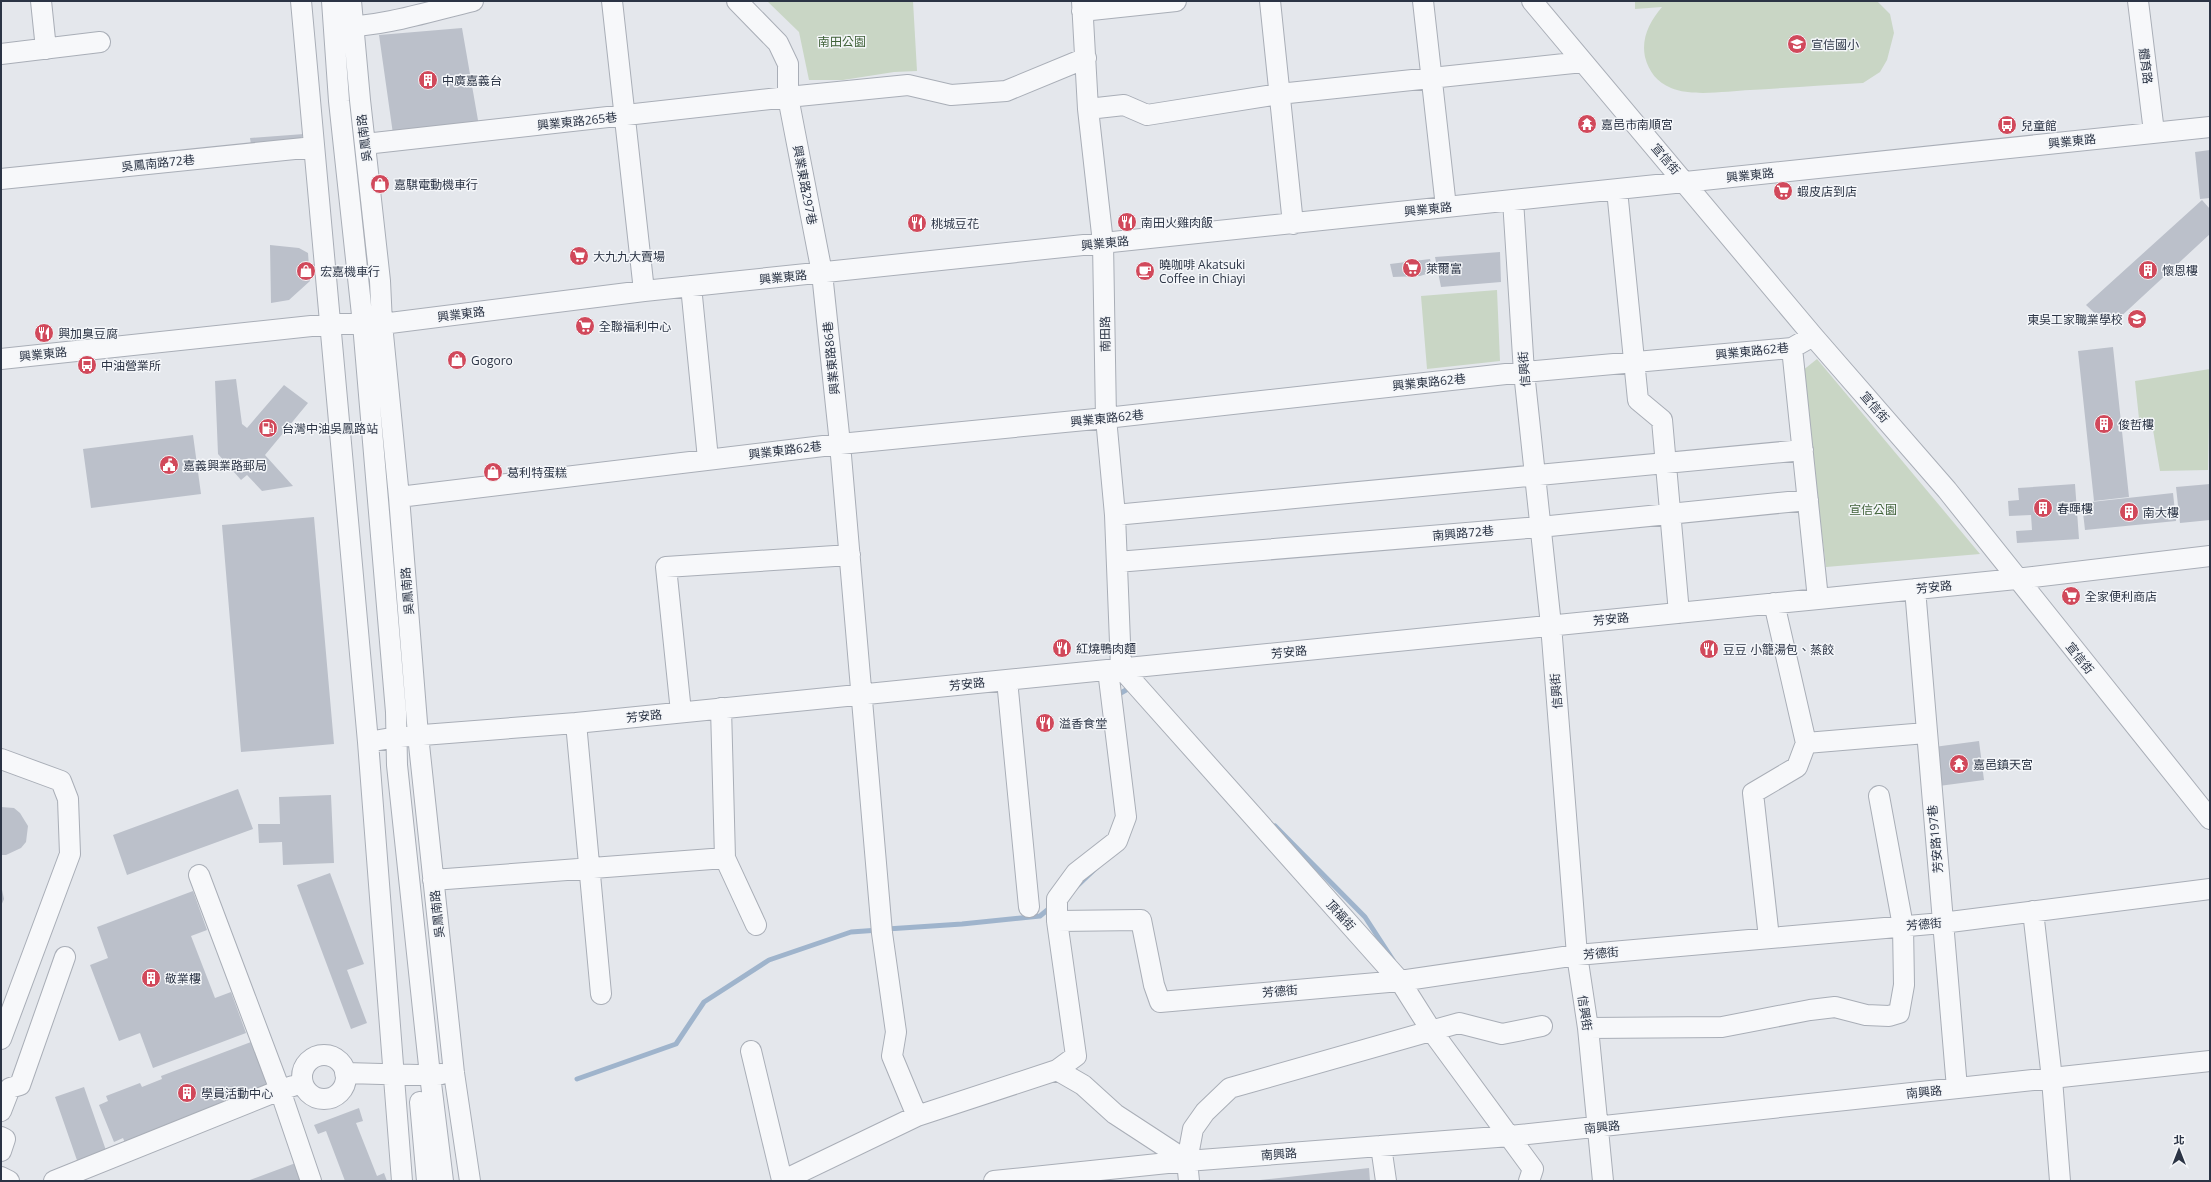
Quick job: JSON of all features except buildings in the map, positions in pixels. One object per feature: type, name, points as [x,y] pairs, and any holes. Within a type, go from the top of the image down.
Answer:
[{"type":"street","points":[[41,1],[46,49]]},
{"type":"street","name":"吳鳳南路","points":[[301,1],[319,28],[339,101],[365,324],[383,739],[393,1074],[402,1181]]},
{"type":"street","name":"吳鳳南路","points":[[320,1],[314,148],[330,324],[383,739],[397,765],[424,1075],[426,1181]]},
{"type":"street","name":"吳鳳南路","points":[[332,1],[319,28],[365,324],[400,497],[418,735],[454,1073],[470,1181]]},
{"type":"street","name":"吳鳳南路","points":[[351,1],[352,27],[380,281],[365,324]]},
{"type":"street","points":[[319,28],[352,27],[473,1]]},
{"type":"street","points":[[612,1],[626,116],[644,291]]},
{"type":"street","name":"興業東路297巷","points":[[737,1],[778,43],[788,64],[788,97],[822,273]]},
{"type":"street","points":[[1082,6],[1176,1]]},
{"type":"street","points":[[1270,1],[1292,224]]},
{"type":"street","points":[[1423,1],[1430,78],[1446,207]]},
{"type":"street","name":"宣信街","points":[[1532,1],[1686,182],[1813,336],[1946,490],[2210,819]]},
{"type":"street","name":"體育路","points":[[2138,1],[2154,132]]},
{"type":"street","name":"南田路","points":[[1058,1070],[1076,1056],[1057,921],[1057,899],[1076,873],[1117,841],[1126,817],[1114,669],[1117,562],[1115,515],[1106,418],[1103,243],[1088,109],[1082,6]]},
{"type":"street","points":[[1,54],[100,42]]},
{"type":"street","name":"興業東路265巷","points":[[365,144],[908,85],[951,95],[1006,91],[1086,58]]},
{"type":"street","points":[[1088,109],[1124,105],[1147,115],[1279,94],[1583,62]]},
{"type":"street","points":[[339,101],[360,100]]},
{"type":"street","name":"興業東路","points":[[1,358],[330,324],[365,324],[644,291],[2210,127]]},
{"type":"street","name":"吳鳳南路72巷","points":[[1,179],[314,148]]},
{"type":"street","points":[[1617,190],[1638,400],[1662,420],[1679,612]]},
{"type":"street","name":"信興街","points":[[1513,200],[1524,372],[1551,626],[1577,956],[1588,1028],[1603,1181]]},
{"type":"street","name":"興業東路86巷","points":[[822,273],[840,444],[882,933],[896,1032],[892,1056],[917,1116]]},
{"type":"street","points":[[691,286],[708,459]]},
{"type":"street","name":"興業東路62巷","points":[[400,497],[840,444],[1106,418],[1524,372],[1792,348],[1813,336]]},
{"type":"street","points":[[1792,348],[1818,599]]},
{"type":"street","points":[[1115,515],[1803,450]]},
{"type":"street","name":"南興路72巷","points":[[1117,562],[1540,527],[1808,500]]},
{"type":"street","points":[[680,712],[666,567],[850,555]]},
{"type":"street","name":"芳安路","points":[[383,739],[576,723],[1551,626],[2016,579],[2210,556]]},
{"type":"street","name":"芳安路197巷","points":[[1915,589],[1957,1088]]},
{"type":"street","points":[[1769,938],[1753,793],[1797,767],[1806,743],[1774,603]]},
{"type":"street","name":"頂福街","points":[[1114,669],[1400,981],[1431,1030],[1533,1169],[1529,1181]]},
{"type":"street","points":[[1007,680],[1029,907]]},
{"type":"street","points":[[721,708],[725,858],[756,925]]},
{"type":"street","points":[[576,723],[601,994]]},
{"type":"street","points":[[1806,743],[1926,733]]},
{"type":"street","points":[[1,759],[61,781],[68,799],[70,854],[1,1039]]},
{"type":"street","points":[[1588,1028],[1722,1028],[1810,1010],[1835,1007],[1866,1015],[1889,1016],[1899,1013],[1904,985],[1903,926],[1879,796]]},
{"type":"street","points":[[434,880],[725,858]]},
{"type":"street","points":[[199,875],[280,1090],[311,1181]]},
{"type":"street","name":"芳德街","points":[[1057,921],[1141,920],[1154,985],[1160,1002],[1400,981],[1577,956],[1942,923],[2210,889]]},
{"type":"street","points":[[2033,911],[2052,1079],[2060,1181]]},
{"type":"street","points":[[1,1111],[10,1088],[20,1084],[65,957]]},
{"type":"street","points":[[1189,1181],[1187,1161],[1193,1129],[1205,1112],[1230,1088],[1338,1059],[1431,1030],[1459,1024],[1502,1034],[1542,1026]]},
{"type":"street","points":[[751,1050],[782,1181],[917,1116],[1058,1070],[1083,1085],[1115,1114],[1187,1161]]},
{"type":"street","points":[[318,1056],[332,1057],[338,1062],[345,1073],[343,1088],[332,1098],[325,1099],[311,1095],[303,1084],[303,1070],[307,1064],[318,1056]]},
{"type":"street","name":"南興路","points":[[994,1181],[1187,1161],[1510,1136],[2210,1061]]},
{"type":"street","points":[[345,1073],[424,1075],[454,1073]]},
{"type":"street","name":"吳鳳南路","points":[[424,1075],[443,1181]]},
{"type":"street","points":[[54,1181],[280,1090],[303,1084]]},
{"type":"street","points":[[1,1137],[5,1139],[1,1151]]},
{"type":"street","points":[[1381,1146],[1386,1181]]},
{"type":"street","points":[[1,1177],[9,1181]]},
{"type":"green space","name":"南田公園","points":[[767,1],[913,1],[917,71],[894,72],[843,80],[809,80],[799,32]]},
{"type":"green space","points":[[1635,1],[1877,1],[1890,14],[1894,33],[1887,60],[1880,72],[1863,83],[1699,93],[1680,91],[1666,86],[1658,80],[1651,72],[1645,57],[1645,37],[1650,24],[1662,7],[1635,9]]},
{"type":"green space","points":[[1497,290],[1500,361],[1427,369],[1421,296]]},
{"type":"green space","name":"宣信公園","points":[[1817,359],[1980,554],[1826,567],[1802,371]]},
{"type":"green space","points":[[2210,369],[2208,470],[2160,471],[2153,430],[2140,428],[2135,381]]},
{"type":"waterway","points":[[1119,699],[1119,694],[1133,686]]},
{"type":"waterway","points":[[1275,826],[1365,917],[1393,960]]},
{"type":"waterway","points":[[1073,890],[1096,868]]},
{"type":"waterway","points":[[887,929],[962,924],[1040,916],[1051,907]]},
{"type":"waterway","points":[[577,1079],[676,1044],[704,1002],[769,960],[851,932],[879,930]]},
{"type":"place","name":"宣信國小","points":[[1797,44]]},
{"type":"place","name":"中廣嘉義台","points":[[428,80]]},
{"type":"place","name":"嘉邑市南順宮","points":[[1587,124]]},
{"type":"place","name":"兒童館","points":[[2007,125]]},
{"type":"place","name":"嘉騏電動機車行","points":[[380,184]]},
{"type":"place","name":"蝦皮店到店","points":[[1783,191]]},
{"type":"place","name":"南田火雞肉飯","points":[[1127,222]]},
{"type":"place","name":"桃城豆花","points":[[917,223]]},
{"type":"place","name":"大九九大賣場","points":[[579,256]]},
{"type":"place","name":"萊爾富","points":[[1412,268]]},
{"type":"place","name":"懷恩樓","points":[[2148,270]]},
{"type":"place","name":"宏嘉機車行","points":[[306,271]]},
{"type":"place","name":"曉咖啡 Akatsuki Coffee in Chiayi","points":[[1145,271]]},
{"type":"place","name":"東吳工家職業學校","points":[[2137,319]]},
{"type":"place","name":"全聯福利中心","points":[[585,326]]},
{"type":"place","name":"興加臭豆腐","points":[[44,333]]},
{"type":"place","name":"Gogoro","points":[[457,360]]},
{"type":"place","name":"中油營業所","points":[[87,365]]},
{"type":"place","name":"俊哲樓","points":[[2104,424]]},
{"type":"place","name":"台灣中油吳鳳路站","points":[[268,428]]},
{"type":"place","name":"嘉義興業路郵局","points":[[169,465]]},
{"type":"place","name":"葛利特蛋糕","points":[[493,472]]},
{"type":"place","name":"春暉樓","points":[[2043,508]]},
{"type":"place","name":"南大樓","points":[[2129,512]]},
{"type":"place","name":"全家便利商店","points":[[2071,596]]},
{"type":"place","name":"紅燒鴨肉麵","points":[[1062,648]]},
{"type":"place","name":"豆豆 小籠湯包、蒸餃","points":[[1709,649]]},
{"type":"place","name":"溢香食堂","points":[[1045,723]]},
{"type":"place","name":"嘉邑鎮天宮","points":[[1959,764]]},
{"type":"place","name":"敬業樓","points":[[151,978]]},
{"type":"place","name":"學員活動中心","points":[[187,1093]]}]
